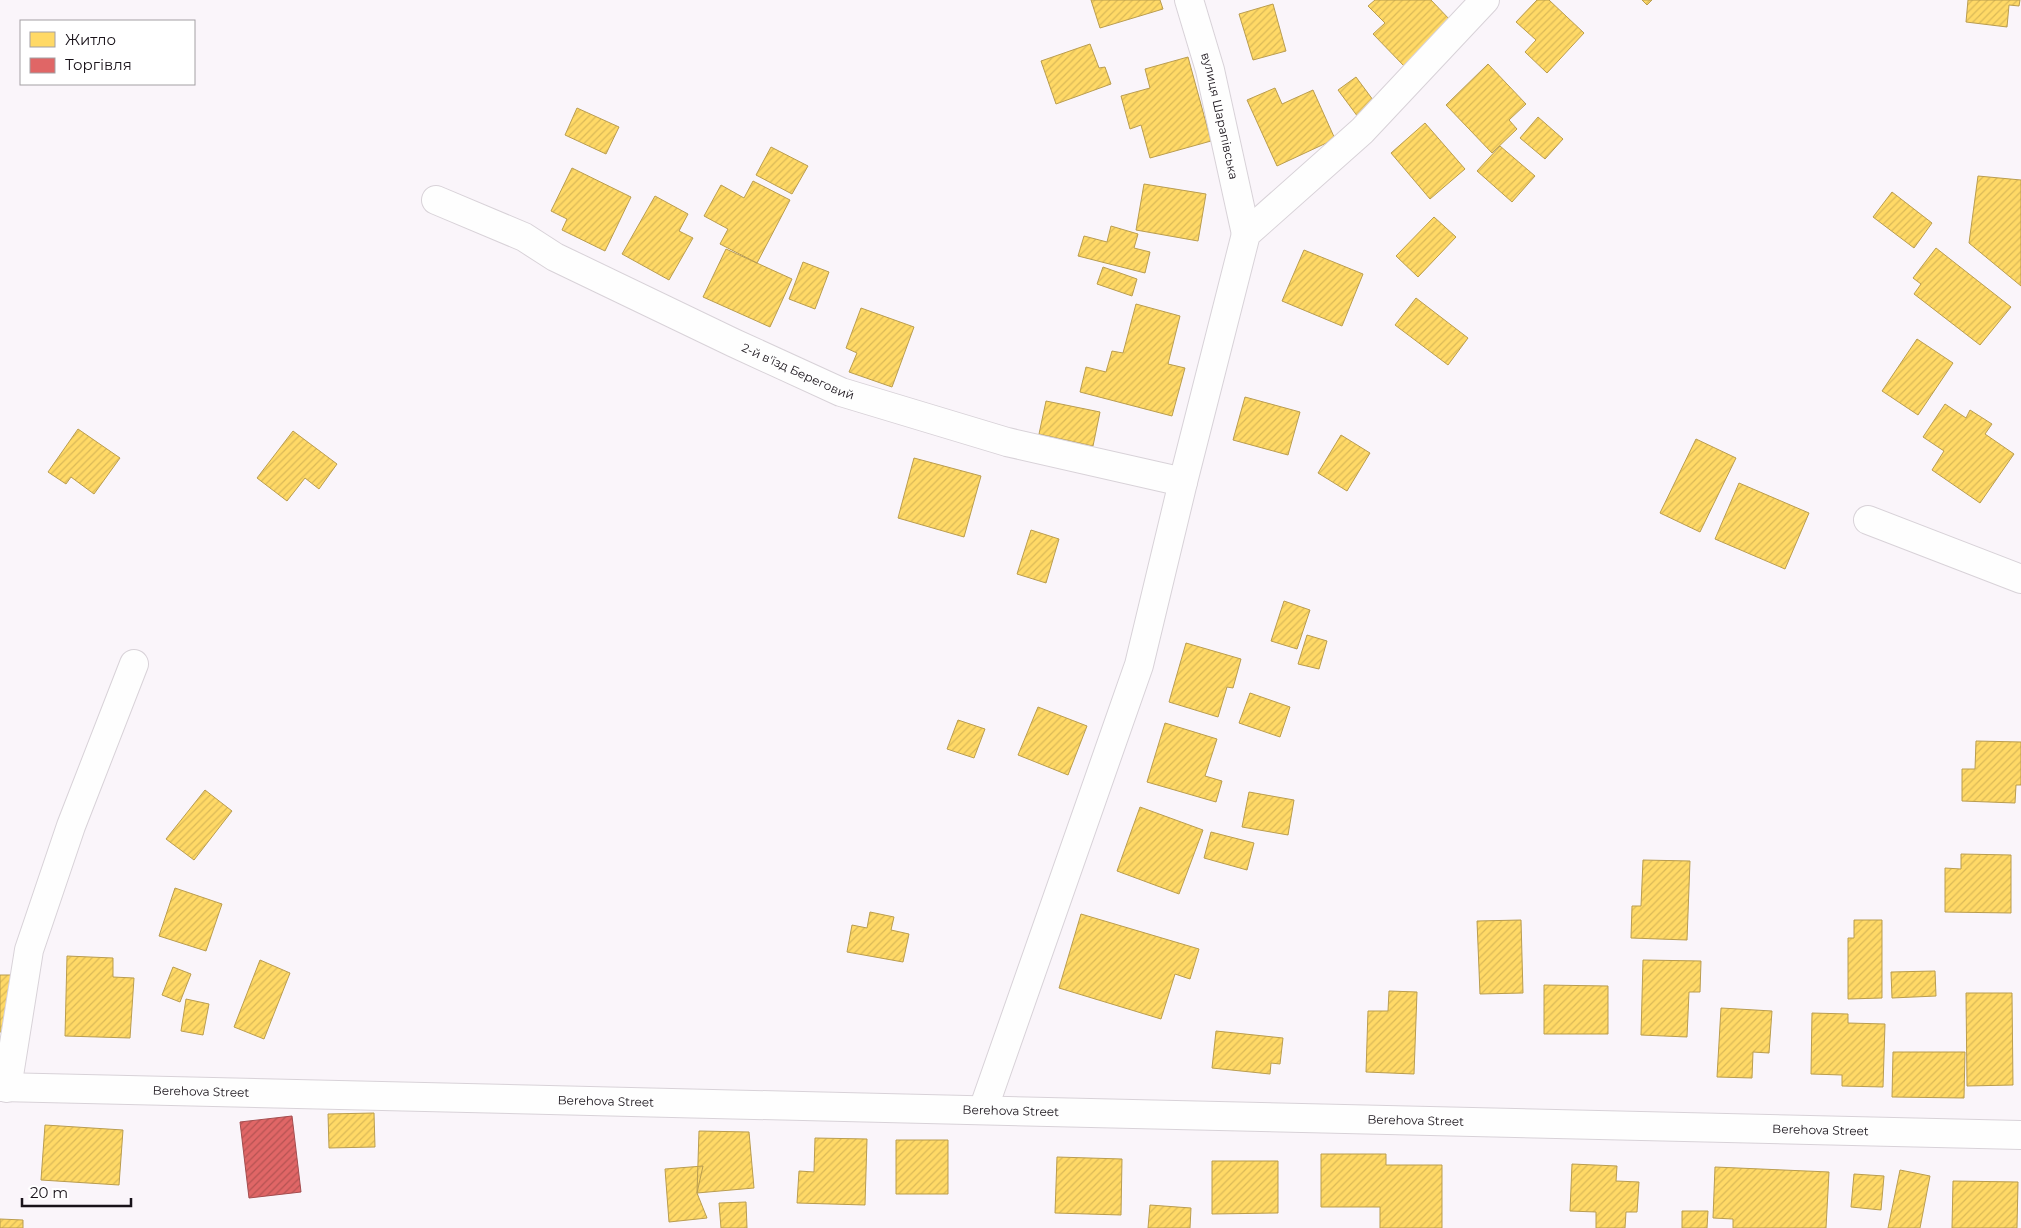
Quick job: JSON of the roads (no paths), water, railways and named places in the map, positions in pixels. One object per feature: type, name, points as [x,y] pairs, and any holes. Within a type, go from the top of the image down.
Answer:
[{"type":"street","name":"вулиця Шарапівська","points":[[1190,0],[1210,70],[1246,234]]},
{"type":"street","points":[[983,1110],[1139,665],[1246,234],[1362,131],[1485,0]]},
{"type":"street","name":"2-й в'їзд Береговий","points":[[436,200],[524,237],[555,258],[734,344],[841,392],[1007,442],[1183,482]]},
{"type":"street","points":[[1868,520],[2021,580]]},
{"type":"street","points":[[3,1088],[29,950],[71,826],[134,664]]},
{"type":"street","name":"Berehova Street","points":[[3,1088],[2021,1135]]}]
